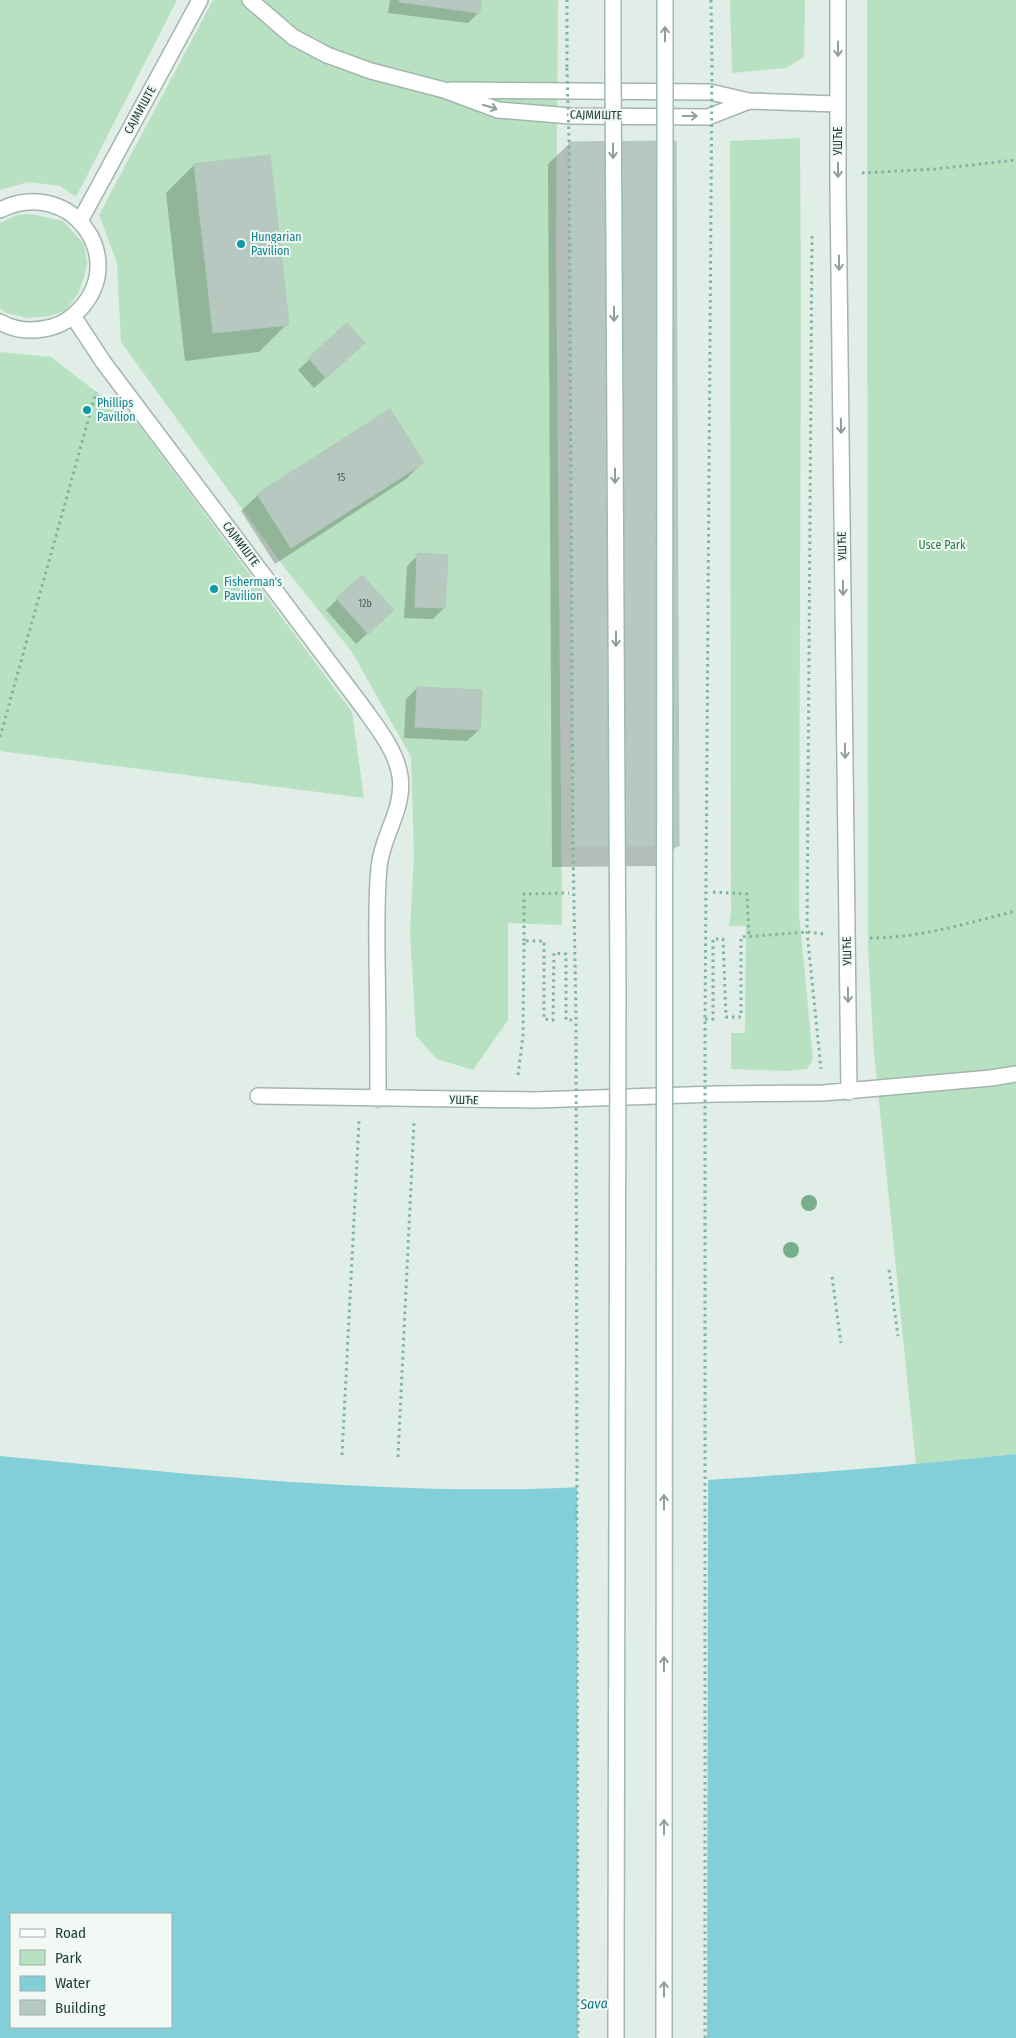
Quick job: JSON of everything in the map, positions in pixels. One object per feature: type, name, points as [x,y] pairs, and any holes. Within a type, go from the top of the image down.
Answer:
[{"type":"street","name":"САЈМИШТЕ","points":[[80,221],[200,0]]},
{"type":"street","name":"САЈМИШТЕ","points":[[250,0],[293,37],[327,55],[370,71],[444,90],[498,110],[571,116],[708,117],[749,101]]},
{"type":"street","points":[[613,0],[618,978],[616,2038]]},
{"type":"street","points":[[664,2038],[665,0]]},
{"type":"street","name":"УШЋЕ","points":[[838,0],[838,175],[850,1092]]},
{"type":"street","name":"САЈМИШТЕ","points":[[444,90],[710,92],[749,101],[838,104]]},
{"type":"street","points":[[0,210],[12,204],[30,200],[48,203],[66,210],[80,221],[90,236],[96,252],[97,270],[94,287],[86,303],[74,316],[59,325],[42,330],[25,330],[0,322]]},
{"type":"street","name":"САЈМИШТЕ","points":[[74,316],[104,363],[362,706],[383,736],[395,759],[400,776],[398,805],[384,841],[378,881],[378,1099]]},
{"type":"street","name":"УШЋЕ","points":[[258,1096],[514,1100],[850,1092],[1016,1074]]},
{"type":"path","points":[[567,0],[572,836],[576,1020],[578,2038]]},
{"type":"path","points":[[705,2038],[705,1019],[711,0]]},
{"type":"path","points":[[838,175],[936,169],[1016,160]]},
{"type":"path","points":[[812,235],[807,932],[822,1078]]},
{"type":"path","points":[[0,737],[104,363]]},
{"type":"path","points":[[514,1100],[523,1036],[524,894],[569,892]]},
{"type":"path","points":[[713,892],[747,894],[749,937]]},
{"type":"path","points":[[705,1019],[713,1019],[713,939],[722,939],[726,1017],[741,1017],[741,937],[807,932],[847,938],[894,938],[943,930],[1016,911]]},
{"type":"path","points":[[524,941],[544,941],[544,1020],[554,1020],[554,953],[566,954],[566,1020],[576,1020]]},
{"type":"path","points":[[342,1455],[360,1098]]},
{"type":"path","points":[[398,1457],[415,1099]]},
{"type":"path","points":[[889,1270],[898,1336]]},
{"type":"path","points":[[832,1277],[840,1343]]},
{"type":"green space","points":[[0,0],[177,0],[76,197],[60,186],[28,182],[0,190]]},
{"type":"green space","points":[[213,0],[558,0],[556,245],[562,925],[508,923],[508,1020],[473,1070],[437,1059],[416,1036],[410,932],[414,856],[411,757],[352,652],[284,567],[121,342],[117,263],[99,215]]},
{"type":"green space","points":[[730,0],[805,0],[804,57],[786,68],[732,73]]},
{"type":"green space","name":"Usce Park","points":[[867,0],[1016,0],[1016,1454],[916,1465],[874,1052],[868,949]]},
{"type":"green space","points":[[800,138],[799,913],[813,1059],[807,1069],[788,1071],[731,1069],[731,1033],[745,1033],[746,926],[729,926],[731,913],[730,141]]},
{"type":"green space","points":[[31,214],[63,221],[84,244],[87,263],[78,294],[65,311],[49,316],[28,318],[6,313],[0,308],[0,223],[17,215]]},
{"type":"green space","points":[[0,352],[51,357],[139,425],[352,712],[364,798],[0,751]]},
{"type":"water","name":"Sava","points":[[1016,1454],[1016,2038],[0,2038],[0,1456],[265,1480],[398,1488],[546,1489],[833,1471]]},
{"type":"pier","points":[[708,1477],[707,2038],[578,2038],[577,1484]]},
{"type":"building","points":[[399,0],[481,0],[480,13],[399,2]]},
{"type":"building","points":[[676,141],[679,846],[573,846],[569,142]]},
{"type":"building","name":"Hungarian Pavilion","points":[[270,155],[289,325],[213,333],[194,164]]},
{"type":"building","points":[[347,323],[365,343],[326,378],[308,358]]},
{"type":"building","points":[[390,409],[424,463],[291,548],[257,494]]},
{"type":"building","points":[[417,553],[448,555],[445,608],[415,607]]},
{"type":"building","points":[[362,575],[394,610],[368,634],[336,598]]},
{"type":"building","points":[[417,687],[482,690],[480,730],[415,727]]},
{"type":"place","name":"Hungarian Pavilion","points":[[241,244]]},
{"type":"place","name":"Phillips Pavilion","points":[[87,410]]},
{"type":"place","name":"Fisherman's Pavilion","points":[[214,589]]}]
